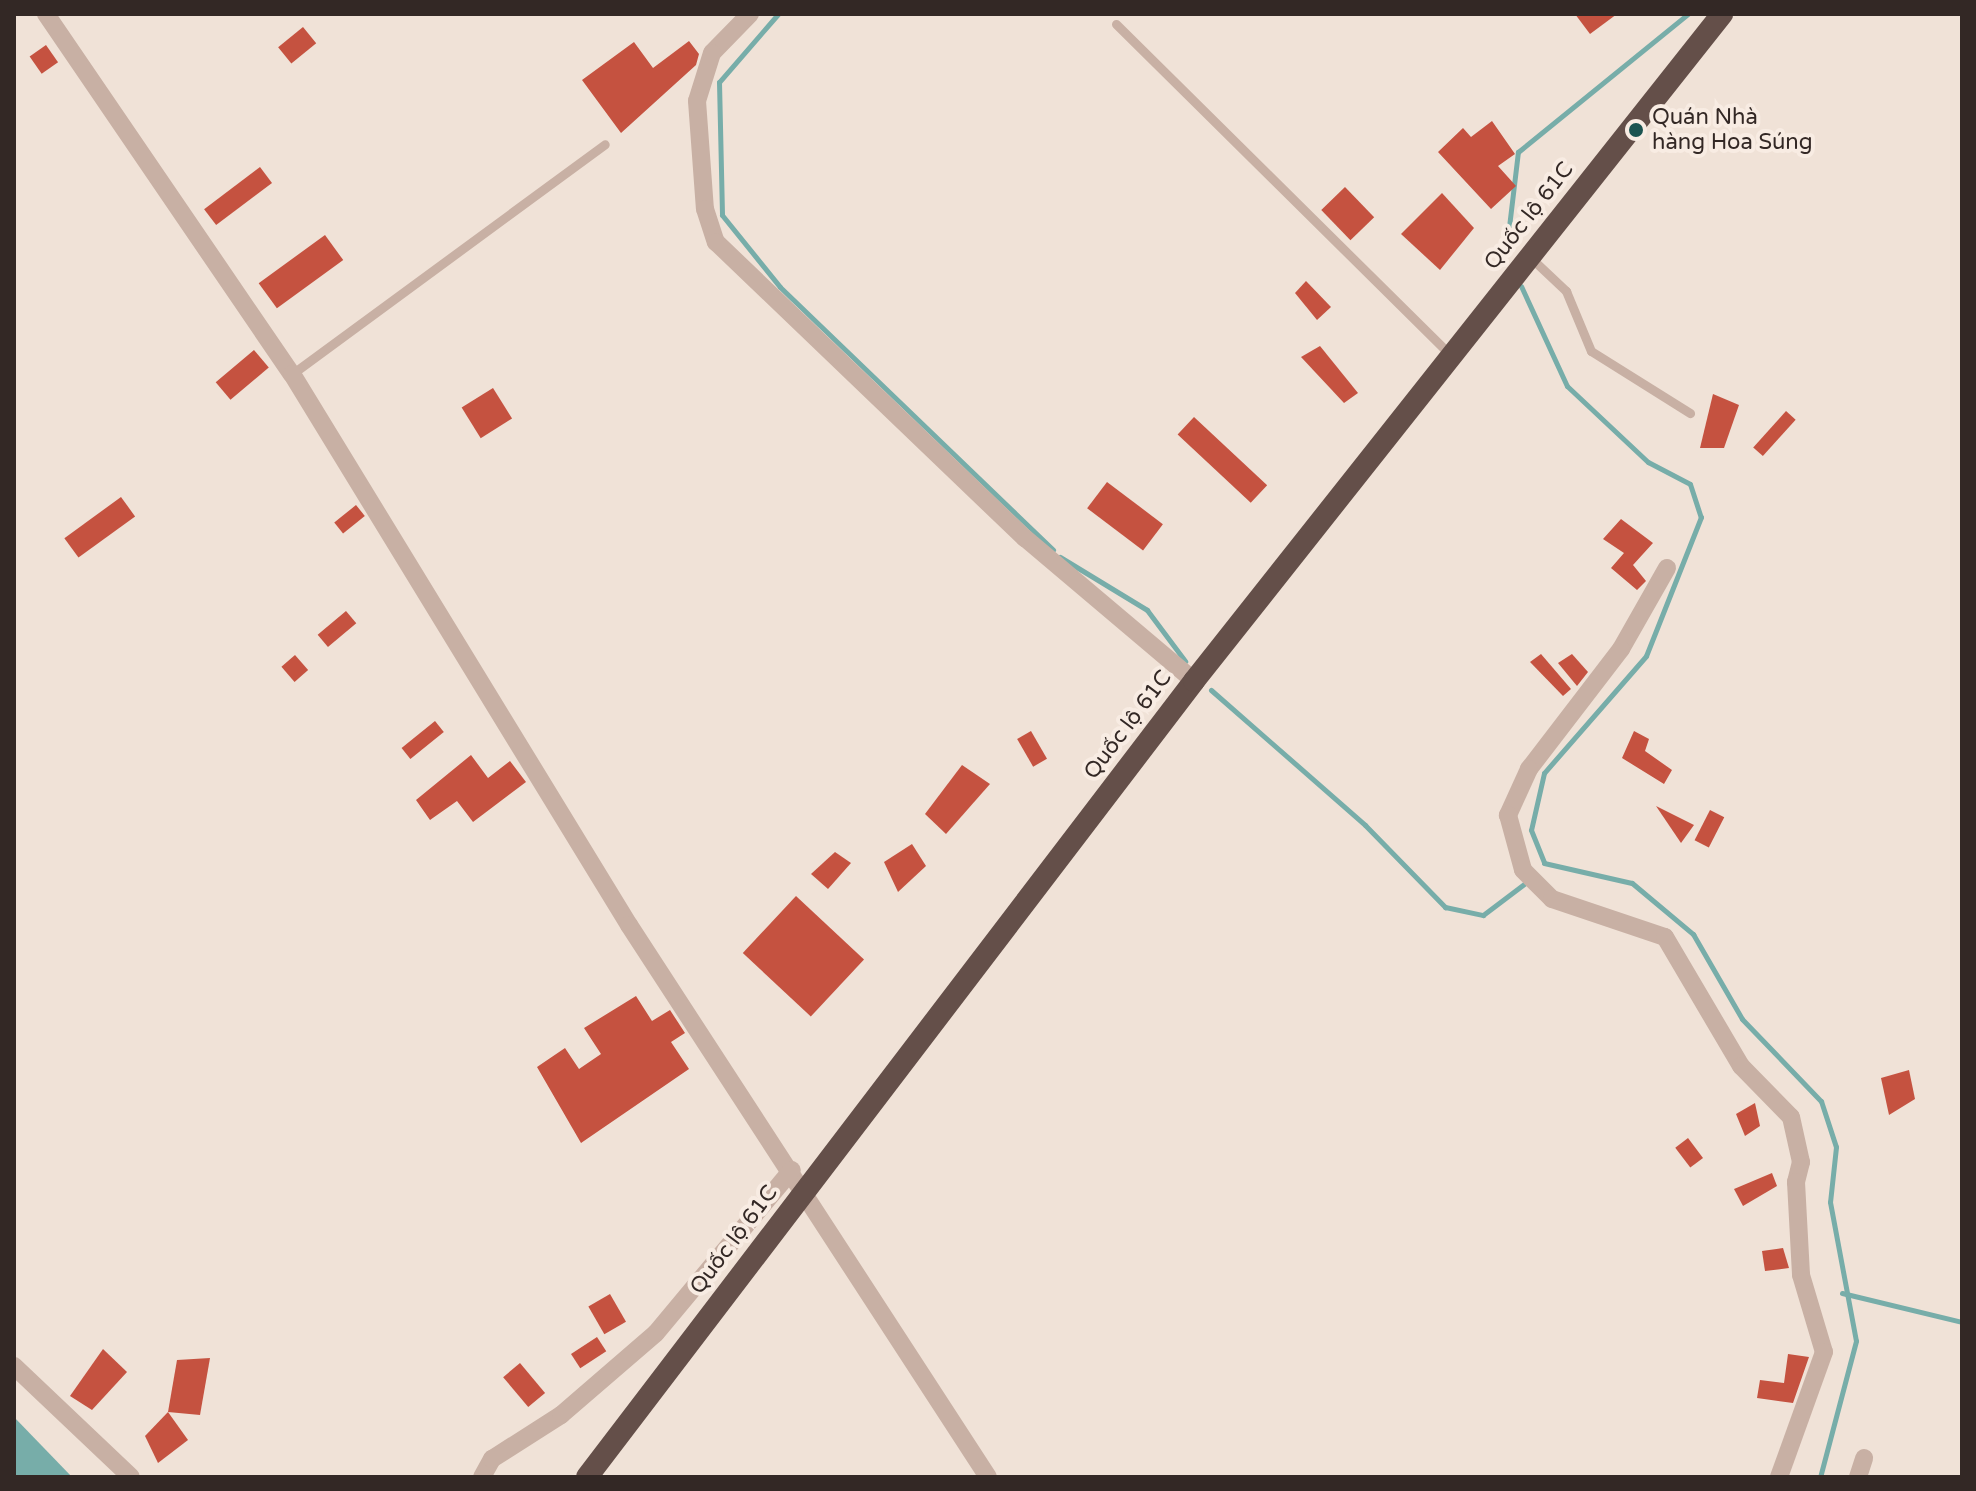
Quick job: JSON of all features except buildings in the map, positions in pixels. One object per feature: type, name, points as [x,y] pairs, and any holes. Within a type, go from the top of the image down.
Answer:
[{"type":"highway","name":"Quốc lộ 61C","points":[[587,1477],[1194,681],[1722,14]]},
{"type":"street","points":[[46,14],[292,374],[620,911],[792,1170],[802,1194],[988,1477]]},
{"type":"street","points":[[750,14],[712,53],[697,101],[705,209],[716,242],[1025,538],[1194,681]]},
{"type":"street","points":[[1667,568],[1621,649],[1529,769],[1508,815],[1523,870],[1552,899],[1665,937],[1741,1066],[1791,1117],[1801,1162],[1796,1182],[1801,1275],[1824,1352],[1779,1477]]},
{"type":"street","points":[[482,1477],[492,1459],[561,1415],[656,1333],[792,1170]]},
{"type":"street","points":[[14,1366],[131,1477]]},
{"type":"street","points":[[1858,1477],[1864,1458]]},
{"type":"lane","points":[[1116,24],[1451,356]]},
{"type":"lane","points":[[292,374],[605,144]]},
{"type":"lane","points":[[1530,257],[1566,291],[1591,351],[1690,413]]},
{"type":"water","points":[[14,1417],[72,1477],[14,1477]]},
{"type":"waterway","points":[[778,14],[719,82],[722,215],[780,287],[1053,550]]},
{"type":"waterway","points":[[1506,252],[1518,152],[1688,14]]},
{"type":"waterway","points":[[1521,286],[1567,386],[1648,462],[1690,484],[1701,517],[1646,656],[1544,773],[1531,830],[1544,863],[1632,883],[1693,934],[1742,1019],[1821,1101],[1836,1147],[1830,1202],[1856,1341],[1820,1477]]},
{"type":"waterway","points":[[1060,557],[1147,610],[1185,661]]},
{"type":"waterway","points":[[1211,690],[1365,825],[1445,907],[1483,915],[1528,881]]},
{"type":"waterway","points":[[1842,1293],[1962,1322]]},
{"type":"place","name":"Quán Nhà hàng Hoa Súng","points":[[1636,130]]}]
